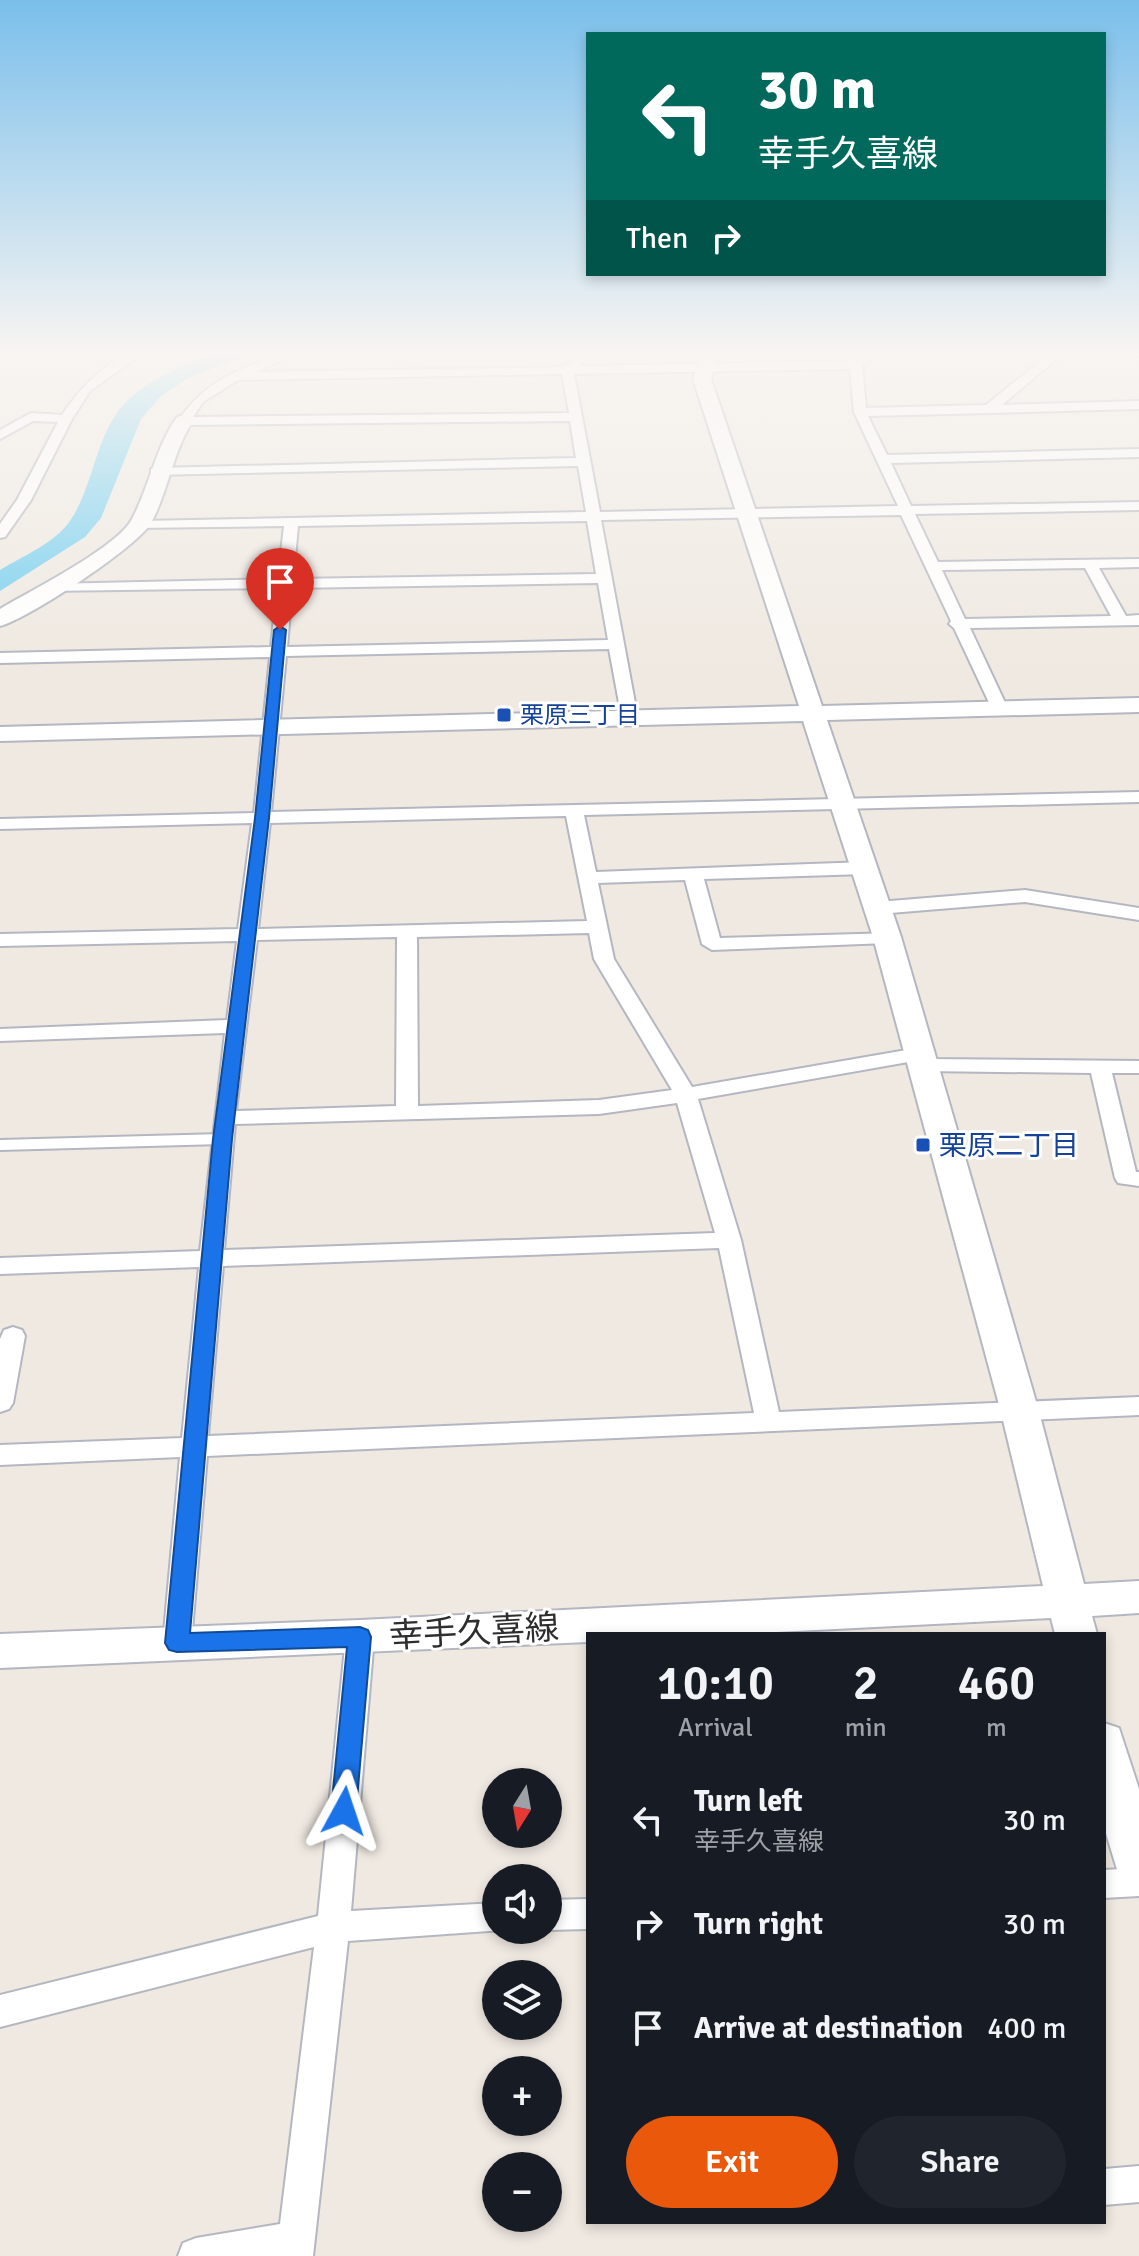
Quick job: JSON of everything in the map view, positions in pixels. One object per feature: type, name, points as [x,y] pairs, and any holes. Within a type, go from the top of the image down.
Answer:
[{"type":"street","points":[[0,534],[45,455]]},
{"type":"street","points":[[140,525],[164,455]]},
{"type":"street","points":[[584,455],[592,518],[630,719]]},
{"type":"street","points":[[727,455],[887,937],[1020,1412],[1073,1617]]},
{"type":"street","points":[[879,455],[1000,709]]},
{"type":"street","points":[[881,459],[1041,455]]},
{"type":"street","points":[[156,472],[585,462]]},
{"type":"street","points":[[0,619],[140,525],[1139,506]]},
{"type":"street","points":[[177,1643],[224,1129],[262,818],[291,524]]},
{"type":"street","points":[[931,566],[1139,563]]},
{"type":"street","points":[[1090,564],[1121,621]]},
{"type":"street","points":[[49,588],[604,578]]},
{"type":"street","points":[[957,624],[1139,620]]},
{"type":"street","points":[[0,658],[617,644]]},
{"type":"street","points":[[0,734],[1139,705]]},
{"type":"street","points":[[0,824],[1139,797]]},
{"type":"street","points":[[574,810],[604,959],[686,1095],[729,1240],[769,1423]]},
{"type":"street","points":[[588,878],[866,868]]},
{"type":"street","points":[[693,875],[712,944],[887,937]]},
{"type":"street","points":[[878,908],[1025,896],[1139,914]]},
{"type":"street","points":[[0,940],[598,927]]},
{"type":"street","points":[[407,930],[407,1111]]},
{"type":"street","points":[[0,1035],[238,1026]]},
{"type":"street","points":[[224,1129],[407,1111],[599,1107],[920,1059],[1139,1067]]},
{"type":"street","points":[[1100,1067],[1126,1178],[1139,1179]]},
{"type":"street","points":[[0,1266],[729,1240]]},
{"type":"street","points":[[0,1403],[13,1336]]},
{"type":"street","points":[[0,1455],[1139,1406]]},
{"type":"street","name":"幸手久喜線","points":[[0,1651],[360,1637],[1073,1617],[1139,1597]]},
{"type":"street","points":[[196,2256],[258,2244],[296,2249],[333,1927],[360,1637]]},
{"type":"street","points":[[1106,1749],[1139,1874]]},
{"type":"street","points":[[1106,1884],[1139,1882]]},
{"type":"street","points":[[562,1915],[586,1914]]},
{"type":"street","points":[[0,2011],[333,1927],[482,1919]]},
{"type":"street","points":[[1106,2187],[1139,2184]]},
{"type":"lane","points":[[0,1145],[224,1129]]},
{"type":"water","points":[[97,455],[126,455],[101,518],[85,537],[0,591],[0,570],[64,529],[84,492]]},
{"type":"place","name":"栗原三丁目","points":[[504,715]]},
{"type":"place","name":"栗原二丁目","points":[[923,1145]]},
{"type":"route","points":[[280,630],[262,818],[222,1139],[177,1643],[360,1637],[344,1811]]}]
